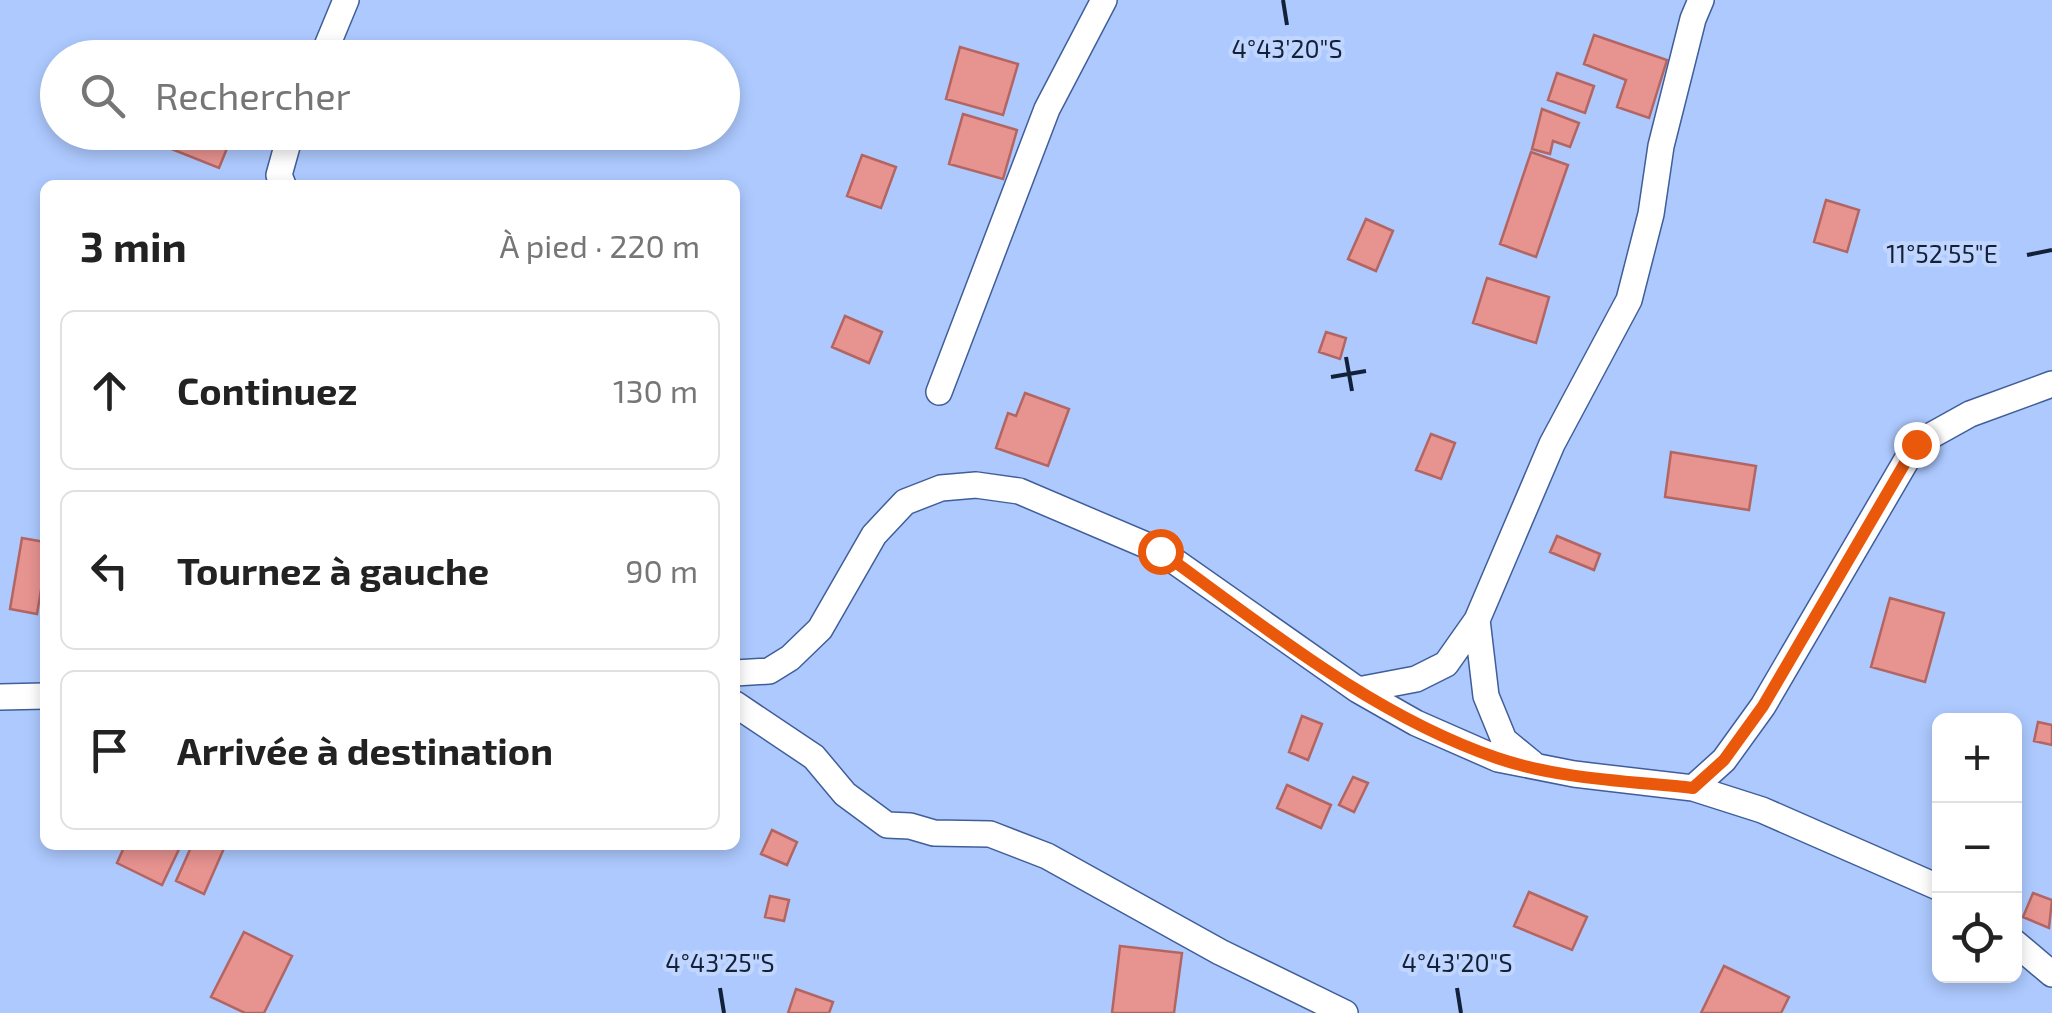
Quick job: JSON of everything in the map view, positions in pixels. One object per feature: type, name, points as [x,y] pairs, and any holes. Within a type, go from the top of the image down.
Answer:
[{"type":"street","points":[[329,40],[346,0]]},
{"type":"street","points":[[939,392],[1047,109],[1104,0]]},
{"type":"street","points":[[1358,690],[1416,679],[1446,664],[1477,620],[1552,444],[1628,300],[1651,214],[1661,146],[1693,19],[1702,0]]},
{"type":"street","points":[[281,180],[285,150]]},
{"type":"street","points":[[1693,788],[1724,760],[1763,706],[1916,444],[1970,414],[2052,384]]},
{"type":"street","points":[[740,673],[769,670],[790,658],[820,628],[874,536],[905,502],[941,488],[976,485],[1018,491],[1160,551],[1358,690],[1482,752],[1537,767],[1693,788],[1762,810],[1932,884]]},
{"type":"street","points":[[1477,620],[1486,696],[1504,740],[1537,767]]},
{"type":"street","points":[[0,698],[40,696]]},
{"type":"street","points":[[740,707],[814,757],[845,794],[888,825],[934,833],[990,834],[1047,856],[1220,952],[1345,1013]]},
{"type":"street","points":[[2022,949],[2052,974]]},
{"type":"building","points":[[1594,35],[1667,60],[1649,118],[1617,107],[1626,80],[1584,64]]},
{"type":"building","points":[[960,47],[1018,64],[1003,115],[946,99]]},
{"type":"building","points":[[1557,73],[1594,86],[1585,113],[1548,100]]},
{"type":"building","points":[[1542,109],[1579,123],[1570,147],[1553,141],[1550,154],[1532,149]]},
{"type":"building","points":[[963,114],[1017,130],[1003,179],[949,164]]},
{"type":"building","points":[[174,150],[226,150],[219,168]]},
{"type":"building","points":[[1531,152],[1568,165],[1536,257],[1500,244]]},
{"type":"building","points":[[862,155],[896,167],[881,208],[847,196]]},
{"type":"building","points":[[1826,200],[1859,210],[1847,252],[1814,242]]},
{"type":"building","points":[[1366,219],[1393,231],[1376,271],[1348,259]]},
{"type":"building","points":[[1487,278],[1549,297],[1536,343],[1473,323]]},
{"type":"building","points":[[845,316],[882,332],[869,363],[832,347]]},
{"type":"building","points":[[1326,332],[1346,338],[1340,359],[1319,352]]},
{"type":"building","points":[[1025,393],[1069,409],[1048,466],[996,448],[1008,413],[1016,416]]},
{"type":"building","points":[[1431,434],[1455,443],[1441,479],[1416,470]]},
{"type":"building","points":[[1671,452],[1756,466],[1749,510],[1665,497]]},
{"type":"building","points":[[1557,536],[1600,554],[1594,570],[1550,552]]},
{"type":"building","points":[[22,538],[40,541],[37,614],[10,609]]},
{"type":"building","points":[[1890,598],[1944,613],[1925,682],[1871,667]]},
{"type":"building","points":[[1302,716],[1322,724],[1308,760],[1289,752]]},
{"type":"building","points":[[2038,722],[2052,725],[2052,745],[2034,741]]},
{"type":"building","points":[[1353,777],[1368,783],[1354,812],[1339,805]]},
{"type":"building","points":[[1287,785],[1331,805],[1321,828],[1277,808]]},
{"type":"building","points":[[772,830],[797,842],[787,865],[761,854]]},
{"type":"building","points":[[123,850],[179,850],[162,885],[117,863]]},
{"type":"building","points":[[190,850],[223,850],[204,894],[176,881]]},
{"type":"building","points":[[1529,892],[1587,917],[1572,950],[1514,926]]},
{"type":"building","points":[[2033,893],[2052,900],[2049,928],[2023,917]]},
{"type":"building","points":[[770,896],[789,900],[784,921],[765,917]]},
{"type":"building","points":[[244,932],[292,956],[264,1013],[245,1013],[211,997]]},
{"type":"building","points":[[1120,946],[1182,953],[1174,1013],[1112,1013]]},
{"type":"building","points":[[1724,966],[1789,997],[1781,1013],[1701,1013]]},
{"type":"building","points":[[796,989],[833,1002],[829,1013],[788,1013]]},
{"type":"route","points":[[1160,551],[1358,690],[1416,722],[1498,758],[1574,774],[1693,788],[1724,760],[1763,706],[1916,444]]}]
